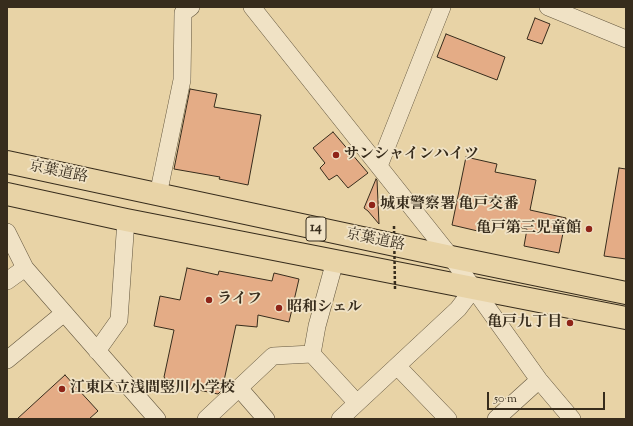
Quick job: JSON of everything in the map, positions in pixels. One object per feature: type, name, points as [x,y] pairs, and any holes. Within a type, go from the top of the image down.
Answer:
[{"type":"highway","name":"京葉道路","points":[[7,162],[451,257],[626,292]]},
{"type":"highway","name":"京葉道路","points":[[7,194],[126,220],[626,318]]},
{"type":"street","points":[[158,195],[182,80],[183,13],[191,7]]},
{"type":"street","points":[[252,7],[266,15],[379,166],[451,257],[539,380],[572,419]]},
{"type":"street","points":[[379,166],[442,7]]},
{"type":"street","points":[[548,7],[626,39]]},
{"type":"street","points":[[97,351],[119,320],[126,220]]},
{"type":"street","points":[[7,232],[25,268],[157,419]]},
{"type":"street","points":[[312,354],[317,326],[335,261]]},
{"type":"street","points":[[7,281],[25,268]]},
{"type":"street","points":[[340,419],[458,309],[474,288]]},
{"type":"street","points":[[7,360],[64,313]]},
{"type":"street","points":[[206,419],[273,356],[312,354]]},
{"type":"street","points":[[312,354],[357,403]]},
{"type":"street","points":[[397,366],[448,419]]},
{"type":"street","points":[[496,419],[539,380]]},
{"type":"street","points":[[239,388],[266,419]]},
{"type":"path","points":[[394,226],[395,289]]},
{"type":"building","points":[[535,18],[550,24],[542,44],[527,39]]},
{"type":"building","points":[[446,34],[505,57],[497,80],[437,57]]},
{"type":"building","points":[[190,89],[217,94],[214,107],[261,115],[248,185],[219,179],[220,177],[174,169]]},
{"type":"building","name":"サンシャインハイツ","points":[[333,132],[368,173],[348,188],[337,175],[329,180],[320,168],[325,163],[313,148]]},
{"type":"building","points":[[466,157],[497,164],[495,172],[536,180],[530,210],[566,218],[559,253],[524,246],[527,229],[485,220],[482,232],[452,225]]},
{"type":"building","points":[[619,168],[626,169],[626,259],[604,256]]},
{"type":"building","points":[[376,179],[377,180],[379,224],[364,208]]},
{"type":"building","points":[[187,268],[218,275],[219,271],[272,281],[274,273],[299,279],[289,322],[258,315],[257,327],[236,325],[222,390],[218,394],[169,384],[164,377],[174,330],[154,326],[160,296],[180,300]]},
{"type":"building","points":[[65,375],[98,411],[89,419],[17,419]]},
{"type":"place","name":"サンシャインハイツ","points":[[336,155]]},
{"type":"place","name":"城東警察署 亀戸交番","points":[[372,205]]},
{"type":"place","name":"亀戸第三児童館","points":[[589,229]]},
{"type":"place","name":"ライフ","points":[[209,300]]},
{"type":"place","name":"昭和シェル","points":[[279,308]]},
{"type":"place","name":"亀戸九丁目","points":[[570,323]]},
{"type":"place","name":"江東区立浅間竪川小学校","points":[[62,389]]}]
